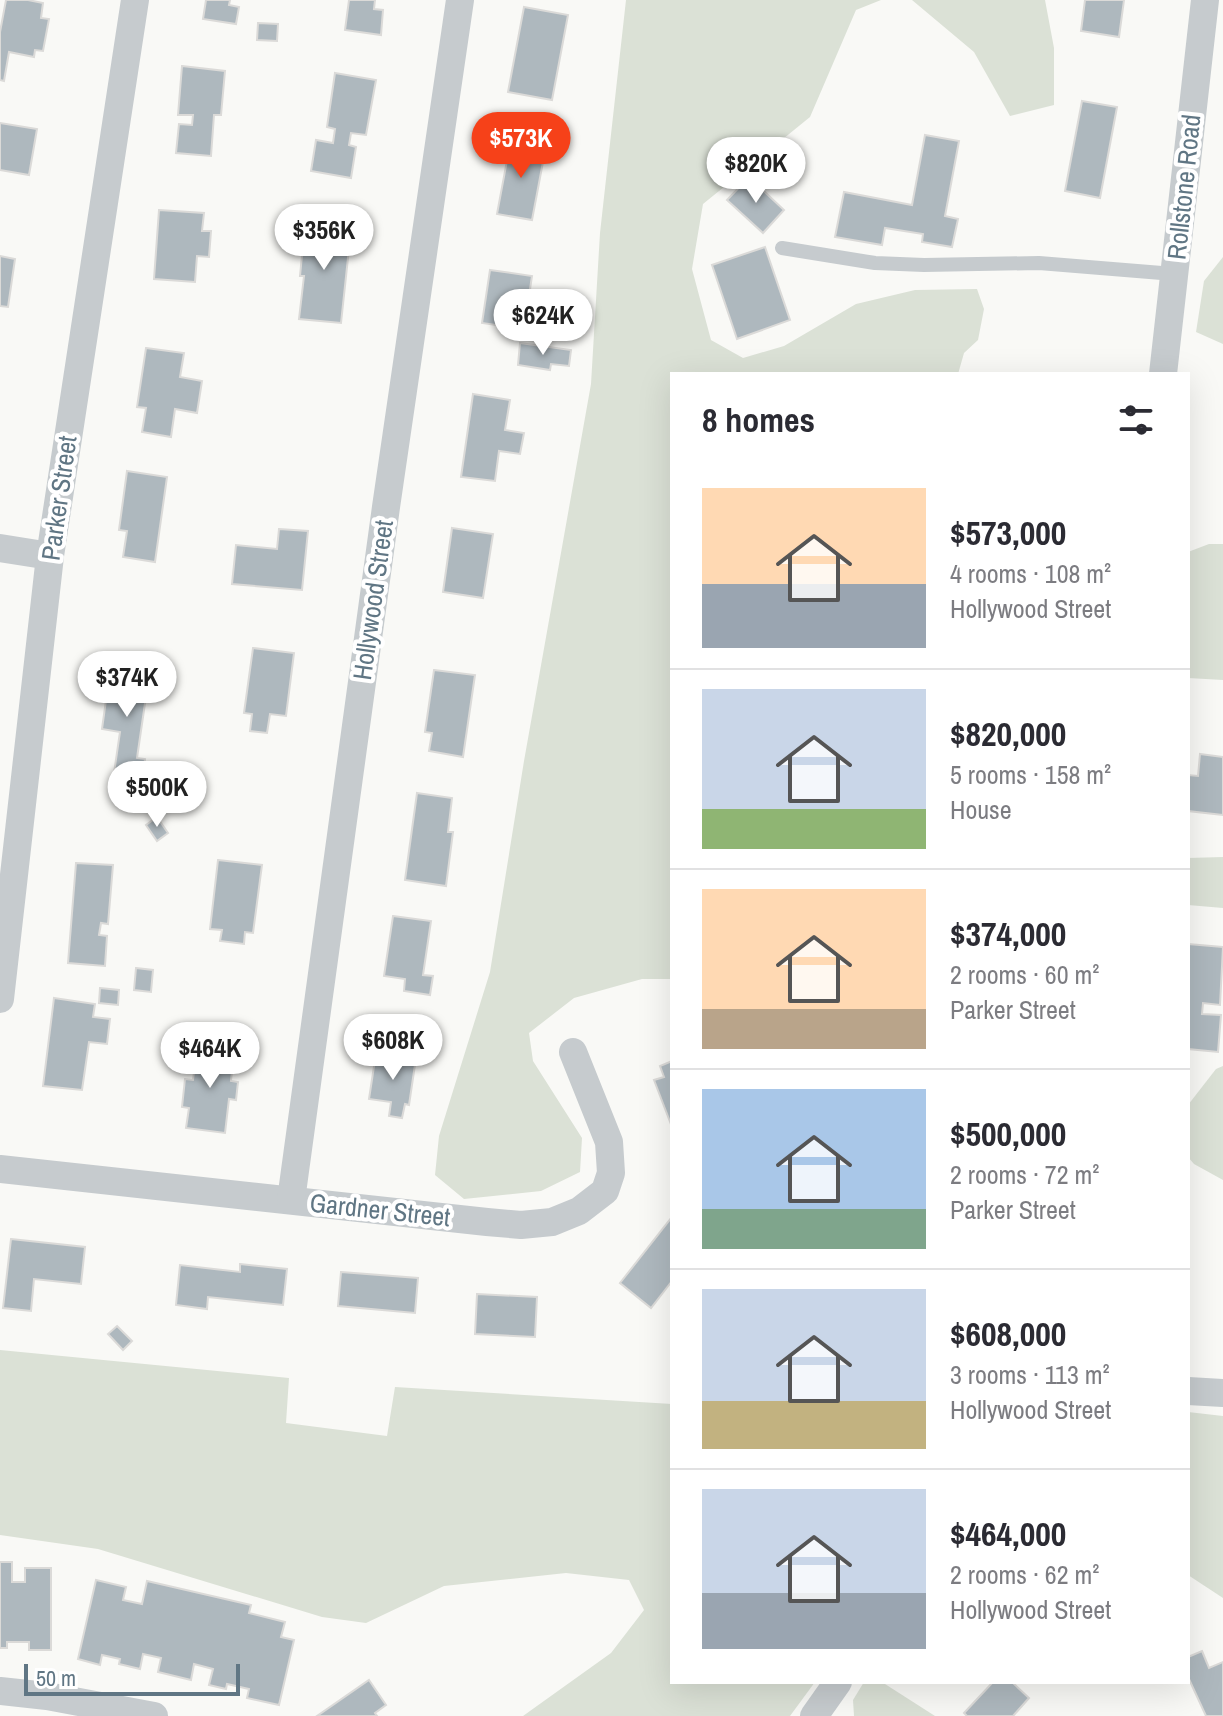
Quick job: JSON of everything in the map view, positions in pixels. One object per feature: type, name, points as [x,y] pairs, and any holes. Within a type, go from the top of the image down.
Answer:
[{"type":"street","name":"Parker Street","points":[[0,999],[6,888],[50,556],[135,0]]},
{"type":"street","name":"Hollywood Street","points":[[291,1200],[386,507],[460,0]]},
{"type":"street","name":"Rollstone Road","points":[[1163,372],[1205,0]]},
{"type":"street","points":[[0,548],[50,556]]},
{"type":"street","name":"Gardner Street","points":[[0,1169],[521,1225],[552,1222],[579,1211],[605,1191],[611,1173],[609,1142],[573,1052]]},
{"type":"street","points":[[1190,1391],[1223,1393]]},
{"type":"street","points":[[814,1716],[837,1684]]},
{"type":"street","points":[[0,1691],[47,1696],[154,1716]]},
{"type":"lane","points":[[782,248],[875,263],[1039,263],[1174,274]]},
{"type":"shaded area","points":[[626,0],[881,0],[856,10],[810,117],[703,204],[692,269],[711,340],[743,358],[784,346],[856,304],[915,290],[977,289],[984,309],[978,340],[964,353],[959,372],[670,372],[670,979],[642,979],[574,998],[529,1033],[533,1061],[582,1138],[580,1172],[541,1191],[464,1199],[435,1175],[439,1136],[490,972],[591,384],[600,233]]},
{"type":"shaded area","points":[[912,0],[1045,0],[1054,48],[1054,105],[1010,116],[974,52]]},
{"type":"shaded area","points":[[1223,257],[1223,344],[1196,332],[1204,281]]},
{"type":"shaded area","points":[[1209,544],[1223,544],[1223,680],[1190,678],[1190,551]]},
{"type":"shaded area","points":[[1223,857],[1223,908],[1190,905],[1190,858]]},
{"type":"shaded area","points":[[1223,1066],[1223,1180],[1190,1159],[1190,1102],[1216,1069]]},
{"type":"shaded area","points":[[0,1350],[289,1378],[286,1423],[387,1436],[395,1387],[670,1404],[670,1684],[814,1684],[790,1716],[523,1716],[611,1653],[644,1610],[629,1580],[566,1573],[444,1586],[366,1623],[322,1617],[98,1549],[0,1535]]},
{"type":"shaded area","points":[[1190,1412],[1223,1416],[1223,1598],[1190,1576]]},
{"type":"shaded area","points":[[863,1684],[885,1684],[935,1716],[854,1716],[853,1700]]},
{"type":"building","points":[[6,0],[43,3],[41,18],[49,19],[43,51],[35,50],[34,57],[9,52],[4,81],[0,80],[0,32]]},
{"type":"building","points":[[206,0],[230,0],[229,5],[239,7],[236,24],[203,19]]},
{"type":"building","points":[[349,0],[375,0],[374,9],[383,10],[381,35],[345,30]]},
{"type":"building","points":[[1085,0],[1124,0],[1119,37],[1081,31]]},
{"type":"building","points":[[524,7],[568,15],[552,100],[508,92]]},
{"type":"building","points":[[258,23],[278,24],[277,41],[257,40]]},
{"type":"building","points":[[182,66],[225,71],[221,115],[214,115],[211,156],[176,153],[179,124],[192,125],[193,115],[178,115]]},
{"type":"building","points":[[335,73],[376,80],[366,135],[351,133],[349,145],[356,147],[351,178],[311,171],[316,140],[333,143],[335,129],[327,127]]},
{"type":"building","points":[[1082,101],[1117,107],[1100,198],[1065,191]]},
{"type":"building","points":[[0,123],[37,129],[29,175],[0,170]]},
{"type":"building","points":[[925,135],[959,141],[945,216],[958,219],[952,247],[922,242],[923,234],[885,228],[882,245],[835,237],[844,192],[912,205]]},
{"type":"building","points":[[511,139],[546,146],[532,220],[497,214]]},
{"type":"building","points":[[749,177],[784,210],[763,233],[727,200]]},
{"type":"building","points":[[159,210],[204,213],[202,231],[211,231],[209,257],[197,256],[195,282],[154,279]]},
{"type":"building","points":[[306,224],[351,230],[341,323],[299,319],[304,276],[300,276],[303,245],[295,244],[296,236],[304,237]]},
{"type":"building","points":[[765,247],[790,320],[737,339],[712,265]]},
{"type":"building","points":[[0,256],[15,259],[8,307],[0,306]]},
{"type":"building","points":[[490,270],[532,276],[524,329],[482,323]]},
{"type":"building","points":[[520,343],[571,350],[569,366],[551,364],[550,370],[518,365]]},
{"type":"building","points":[[146,348],[184,353],[180,377],[202,381],[197,413],[175,409],[171,437],[142,432],[146,408],[137,407]]},
{"type":"building","points":[[473,394],[510,400],[505,430],[524,433],[520,454],[499,451],[495,481],[461,477]]},
{"type":"building","points":[[127,471],[167,477],[155,562],[123,557],[127,531],[119,530]]},
{"type":"building","points":[[452,528],[493,534],[483,598],[443,592]]},
{"type":"building","points":[[279,529],[308,531],[302,590],[232,584],[236,545],[277,549]]},
{"type":"building","points":[[253,648],[294,653],[286,716],[270,714],[267,733],[250,731],[252,714],[244,713]]},
{"type":"building","points":[[434,670],[475,675],[463,757],[429,751],[432,733],[425,732]]},
{"type":"building","points":[[110,671],[149,676],[137,758],[145,759],[143,777],[114,773],[120,732],[102,729]]},
{"type":"building","points":[[1200,754],[1223,757],[1223,815],[1190,811],[1190,775],[1198,776]]},
{"type":"building","points":[[417,793],[452,798],[448,832],[453,832],[446,886],[405,880]]},
{"type":"building","points":[[157,817],[168,833],[157,841],[146,825]]},
{"type":"building","points":[[218,860],[262,865],[253,933],[245,932],[244,944],[220,941],[222,930],[210,929]]},
{"type":"building","points":[[76,863],[113,865],[108,924],[101,923],[99,935],[107,936],[105,966],[68,963]]},
{"type":"building","points":[[393,916],[431,921],[423,975],[433,976],[430,995],[404,991],[405,979],[384,976]]},
{"type":"building","points":[[1190,944],[1223,947],[1220,1005],[1203,1003],[1202,1014],[1221,1015],[1218,1052],[1190,1049]]},
{"type":"building","points":[[136,968],[153,970],[151,992],[134,990]]},
{"type":"building","points":[[100,988],[119,990],[118,1005],[99,1003]]},
{"type":"building","points":[[54,998],[95,1004],[93,1017],[110,1019],[107,1044],[89,1042],[82,1090],[43,1086]]},
{"type":"building","points":[[197,1047],[234,1051],[231,1081],[238,1082],[236,1100],[229,1099],[225,1133],[186,1128],[189,1108],[182,1107],[185,1079],[193,1080]]},
{"type":"building","points":[[376,1053],[416,1058],[409,1105],[405,1104],[402,1118],[389,1116],[391,1102],[369,1099]]},
{"type":"building","points":[[670,1062],[670,1122],[654,1080],[664,1077],[660,1066]]},
{"type":"building","points":[[670,1220],[670,1284],[651,1308],[620,1283]]},
{"type":"building","points":[[11,1239],[85,1247],[81,1284],[34,1279],[31,1311],[3,1308]]},
{"type":"building","points":[[240,1264],[287,1269],[283,1305],[208,1297],[207,1309],[176,1305],[180,1265],[240,1272]]},
{"type":"building","points":[[341,1272],[418,1278],[415,1313],[338,1306]]},
{"type":"building","points":[[477,1294],[537,1297],[535,1337],[475,1334]]},
{"type":"building","points":[[117,1326],[132,1341],[123,1350],[108,1334]]},
{"type":"building","points":[[0,1562],[12,1562],[12,1582],[25,1582],[25,1568],[51,1568],[51,1650],[29,1650],[29,1642],[7,1642],[7,1648],[0,1648]]},
{"type":"building","points":[[96,1580],[126,1587],[123,1600],[142,1604],[147,1581],[251,1605],[249,1613],[285,1622],[281,1637],[294,1640],[279,1705],[247,1698],[249,1689],[227,1684],[226,1689],[209,1685],[213,1669],[194,1664],[191,1680],[158,1672],[161,1658],[143,1654],[140,1669],[119,1664],[120,1659],[102,1655],[100,1665],[78,1659]]},
{"type":"building","points":[[1202,1651],[1209,1668],[1223,1662],[1223,1716],[1206,1716],[1190,1681],[1190,1656]]},
{"type":"building","points":[[369,1680],[386,1705],[375,1713],[377,1716],[317,1716]]},
{"type":"building","points":[[991,1684],[1014,1684],[1029,1698],[1013,1716],[967,1716],[964,1713]]}]
